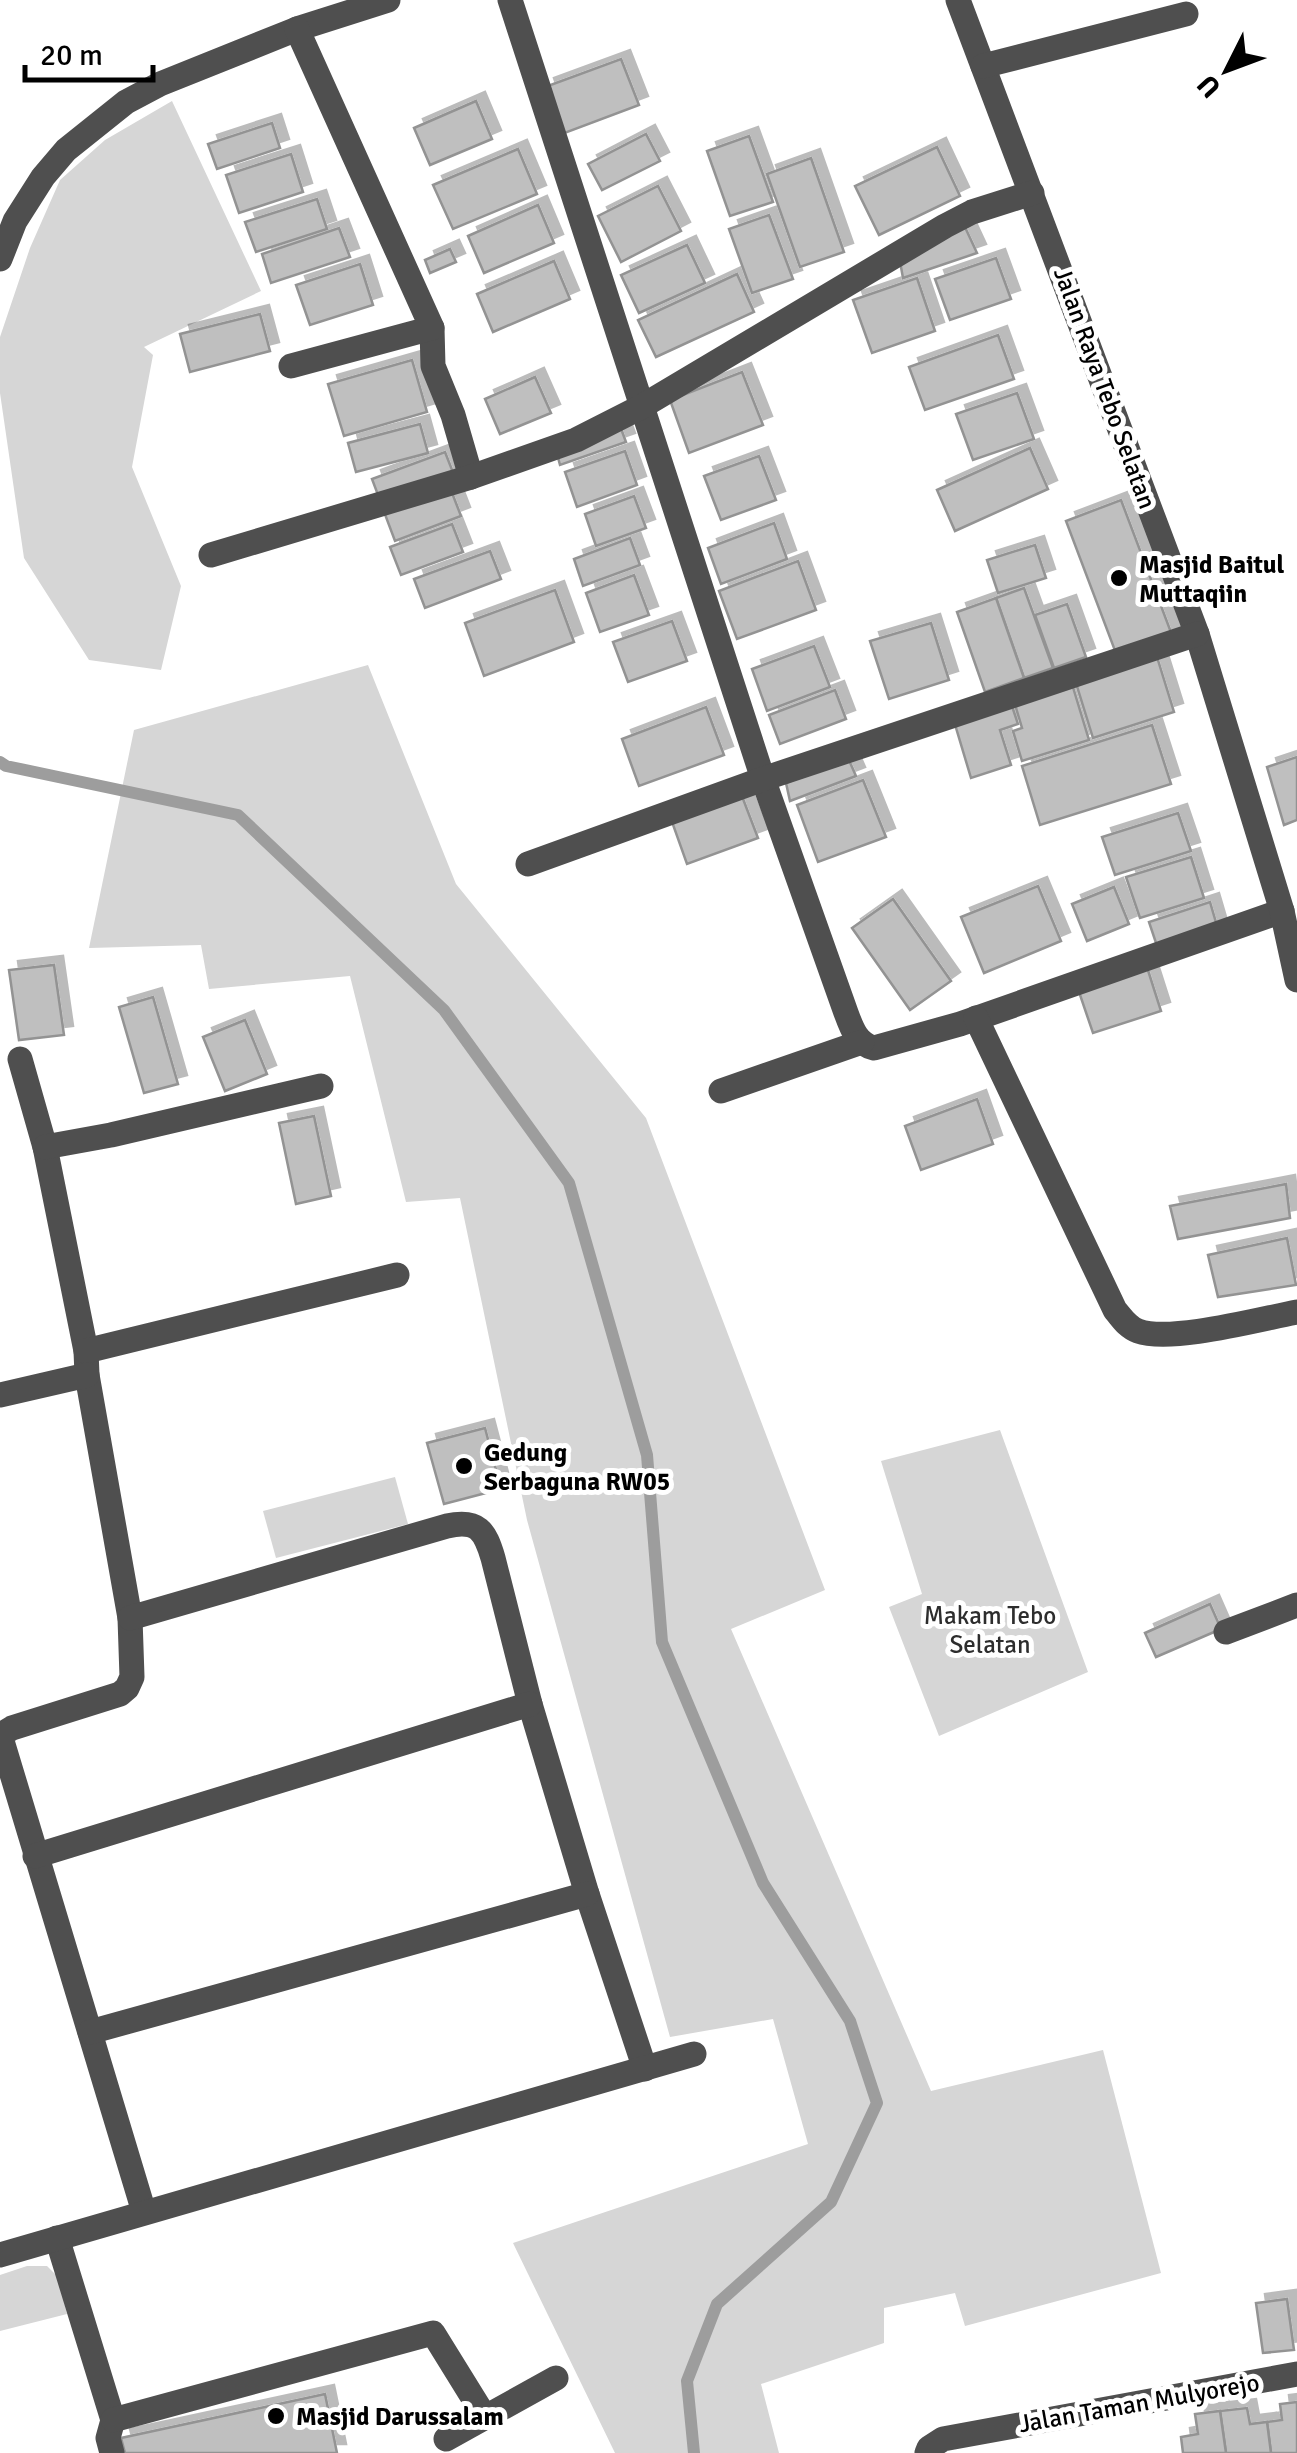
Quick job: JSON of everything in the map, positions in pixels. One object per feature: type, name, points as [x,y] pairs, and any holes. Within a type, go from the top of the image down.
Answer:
[{"type":"street","points":[[0,259],[15,221],[44,177],[66,150],[126,102],[160,84],[297,29],[388,0]]},
{"type":"street","points":[[510,0],[763,780],[844,1010],[862,1042],[874,1048],[976,1018],[1282,911]]},
{"type":"street","name":"Jalan Raya Tebo Selatan","points":[[958,0],[1197,634],[1294,951],[1297,980]]},
{"type":"street","points":[[982,66],[1186,14]]},
{"type":"street","points":[[297,29],[432,328],[433,366],[453,414],[471,477]]},
{"type":"street","points":[[211,555],[471,477],[576,440],[641,407],[945,226],[972,212],[1032,193]]},
{"type":"street","points":[[290,366],[432,328]]},
{"type":"street","points":[[528,864],[763,780],[1197,634]]},
{"type":"street","points":[[976,1018],[1124,1322],[1136,1330],[1156,1334],[1202,1331],[1297,1312]]},
{"type":"street","points":[[721,1091],[862,1042]]},
{"type":"street","points":[[20,1059],[45,1147],[86,1363],[130,1618],[132,1678],[120,1694],[12,1728],[4,1733],[2,1741],[144,2212]]},
{"type":"street","points":[[45,1147],[321,1086]]},
{"type":"street","points":[[0,1395],[86,1363],[397,1274]]},
{"type":"street","points":[[130,1618],[447,1526],[475,1526],[488,1540],[530,1704],[645,2070]]},
{"type":"street","points":[[1226,1632],[1297,1605]]},
{"type":"street","points":[[35,1856],[530,1704]]},
{"type":"street","points":[[90,2032],[587,1894]]},
{"type":"street","points":[[0,2255],[694,2054]]},
{"type":"street","points":[[57,2238],[113,2420],[108,2438],[112,2453]]},
{"type":"street","points":[[113,2420],[433,2333],[484,2417]]},
{"type":"street","name":"Jalan Taman Mulyorejo","points":[[928,2453],[943,2439],[1297,2374]]},
{"type":"street","points":[[446,2439],[556,2378]]},
{"type":"green space","points":[[172,101],[261,291],[144,347],[153,355],[132,467],[181,586],[161,670],[89,660],[24,558],[0,393],[0,337],[30,248],[60,180],[105,140]]},
{"type":"green space","points":[[368,665],[456,884],[646,1118],[825,1590],[731,1629],[931,2091],[1103,2050],[1161,2273],[965,2326],[955,2293],[884,2308],[884,2343],[761,2384],[779,2453],[615,2453],[513,2243],[808,2144],[773,2019],[670,2037],[527,1520],[460,1198],[406,1202],[350,976],[209,989],[201,945],[89,948],[134,730]]},
{"type":"green space","name":"Makam Tebo Selatan","points":[[1000,1430],[1088,1672],[939,1736],[889,1607],[922,1594],[881,1461]]},
{"type":"green space","points":[[395,1477],[408,1524],[276,1558],[263,1511]]},
{"type":"green space","points":[[27,2266],[47,2266],[59,2278],[67,2314],[0,2331],[0,2275]]},
{"type":"building","points":[[621,59],[639,105],[562,134],[545,87]]},
{"type":"building","points":[[476,101],[492,139],[430,165],[414,128]]},
{"type":"building","points":[[272,123],[280,148],[217,169],[208,144]]},
{"type":"building","points":[[646,134],[660,161],[602,190],[588,164]]},
{"type":"building","points":[[749,136],[773,202],[730,216],[707,151]]},
{"type":"building","points":[[937,147],[960,196],[879,235],[855,186]]},
{"type":"building","points":[[518,149],[537,194],[453,229],[433,185]]},
{"type":"building","points":[[291,154],[303,192],[239,213],[226,175]]},
{"type":"building","points":[[811,158],[844,252],[800,267],[767,174]]},
{"type":"building","points":[[658,186],[681,231],[621,262],[598,216]]},
{"type":"building","points":[[317,199],[327,229],[256,252],[245,222]]},
{"type":"building","points":[[538,205],[554,243],[484,273],[468,236]]},
{"type":"building","points":[[769,215],[793,279],[752,293],[729,229]]},
{"type":"building","points":[[964,225],[977,253],[903,278],[899,256]]},
{"type":"building","points":[[339,228],[350,257],[271,283],[262,254]]},
{"type":"building","points":[[687,245],[705,283],[639,313],[621,275]]},
{"type":"building","points":[[450,249],[456,262],[430,273],[425,260]]},
{"type":"building","points":[[996,258],[1011,299],[950,320],[935,279]]},
{"type":"building","points":[[554,261],[570,299],[493,332],[477,294]]},
{"type":"building","points":[[360,264],[373,305],[310,325],[296,285]]},
{"type":"building","points":[[737,274],[754,312],[656,357],[638,320]]},
{"type":"building","points":[[917,278],[935,331],[872,353],[853,300]]},
{"type":"building","points":[[260,314],[270,351],[190,372],[180,334]]},
{"type":"building","points":[[998,335],[1014,379],[925,410],[909,367]]},
{"type":"building","points":[[412,360],[427,412],[344,436],[328,384]]},
{"type":"building","points":[[742,372],[763,425],[689,453],[670,400]]},
{"type":"building","points":[[535,377],[551,413],[500,434],[485,399]]},
{"type":"building","points":[[1017,393],[1034,439],[973,460],[956,414]]},
{"type":"building","points":[[420,424],[428,453],[356,472],[348,443]]},
{"type":"building","points":[[620,426],[626,442],[560,465],[556,450]]},
{"type":"building","points":[[1030,448],[1048,489],[955,531],[937,490]]},
{"type":"building","points":[[625,451],[637,485],[577,507],[565,472]]},
{"type":"building","points":[[445,452],[454,475],[381,503],[372,479]]},
{"type":"building","points":[[759,456],[776,500],[721,520],[704,476]]},
{"type":"building","points":[[449,485],[461,516],[395,541],[383,509]]},
{"type":"building","points":[[634,496],[646,528],[596,546],[585,514]]},
{"type":"building","name":"Masjid Baitul Muttaqiin","points":[[1121,500],[1172,635],[1117,656],[1066,521]]},
{"type":"building","points":[[774,523],[787,559],[721,584],[708,548]]},
{"type":"building","points":[[452,524],[463,552],[401,575],[390,547]]},
{"type":"building","points":[[630,538],[640,565],[583,586],[574,559]]},
{"type":"building","points":[[1035,545],[1046,578],[998,593],[987,560]]},
{"type":"building","points":[[490,551],[501,579],[425,608],[414,579]]},
{"type":"building","points":[[798,561],[816,610],[737,639],[719,591]]},
{"type":"building","points":[[634,575],[649,615],[600,632],[586,593]]},
{"type":"building","points":[[1024,588],[1053,668],[1024,678],[996,598]]},
{"type":"building","points":[[555,590],[574,642],[484,676],[465,623]]},
{"type":"building","points":[[996,598],[1024,678],[985,692],[957,612]]},
{"type":"building","points":[[1067,604],[1086,657],[1054,668],[1035,615]]},
{"type":"building","points":[[672,621],[687,661],[628,682],[613,642]]},
{"type":"building","points":[[931,623],[949,680],[889,699],[870,641]]},
{"type":"building","points":[[814,646],[830,687],[767,711],[752,669]]},
{"type":"building","points":[[1157,657],[1174,712],[1093,738],[1076,683]]},
{"type":"building","points":[[1072,684],[1089,740],[1022,761],[1013,731],[1022,728],[1014,701]]},
{"type":"building","points":[[835,690],[846,719],[780,744],[769,715]]},
{"type":"building","points":[[1011,703],[1018,724],[1000,730],[1011,765],[971,778],[954,721]]},
{"type":"building","points":[[706,707],[724,755],[639,786],[622,739]]},
{"type":"building","points":[[1152,725],[1171,784],[1040,825],[1022,766]]},
{"type":"building","points":[[1297,757],[1297,820],[1284,825],[1267,767]]},
{"type":"building","points":[[848,758],[856,776],[790,801],[786,783]]},
{"type":"building","points":[[863,780],[886,837],[818,862],[797,805]]},
{"type":"building","points":[[740,791],[758,838],[687,864],[671,819]]},
{"type":"building","points":[[1178,813],[1191,851],[1115,875],[1102,837]]},
{"type":"building","points":[[1191,857],[1204,898],[1140,918],[1126,877]]},
{"type":"building","points":[[1038,886],[1061,941],[984,973],[961,917]]},
{"type":"building","points":[[1114,887],[1129,924],[1087,941],[1072,904]]},
{"type":"building","points":[[893,899],[951,981],[910,1010],[852,928]]},
{"type":"building","points":[[1210,902],[1217,926],[1157,946],[1149,922]]},
{"type":"building","points":[[1146,964],[1161,1011],[1093,1033],[1077,986]]},
{"type":"building","points":[[54,965],[64,1035],[19,1040],[9,970]]},
{"type":"building","points":[[153,997],[178,1084],[144,1093],[119,1007]]},
{"type":"building","points":[[245,1020],[267,1074],[225,1091],[203,1037]]},
{"type":"building","points":[[977,1099],[993,1144],[921,1170],[905,1126]]},
{"type":"building","points":[[314,1116],[331,1196],[296,1204],[279,1123]]},
{"type":"building","points":[[1286,1184],[1290,1218],[1178,1239],[1170,1206]]},
{"type":"building","points":[[1287,1238],[1296,1285],[1218,1297],[1208,1255]]},
{"type":"building","name":"Gedung Serbaguna RW05","points":[[485,1428],[501,1489],[444,1504],[427,1443]]},
{"type":"building","points":[[1210,1604],[1221,1629],[1156,1657],[1145,1633]]},
{"type":"building","points":[[1287,2299],[1294,2350],[1263,2353],[1256,2303]]},
{"type":"building","name":"Masjid Darussalam","points":[[325,2394],[337,2453],[125,2453],[121,2438]]},
{"type":"building","points":[[1297,2402],[1297,2453],[1271,2453],[1267,2422],[1282,2420],[1280,2404]]},
{"type":"building","points":[[1247,2408],[1250,2424],[1267,2422],[1271,2453],[1226,2453],[1220,2411]]},
{"type":"building","points":[[1220,2411],[1226,2453],[1183,2453],[1181,2437],[1198,2434],[1195,2414]]},
{"type":"waterway","points":[[0,762],[238,815],[444,1010],[569,1183],[647,1455],[662,1642],[763,1883],[850,2021],[877,2103],[831,2202],[717,2304],[687,2381],[694,2453]]},
{"type":"place","name":"Masjid Baitul Muttaqiin","points":[[1119,578]]},
{"type":"place","name":"Gedung Serbaguna RW05","points":[[464,1466]]},
{"type":"place","name":"Masjid Darussalam","points":[[276,2416]]}]
